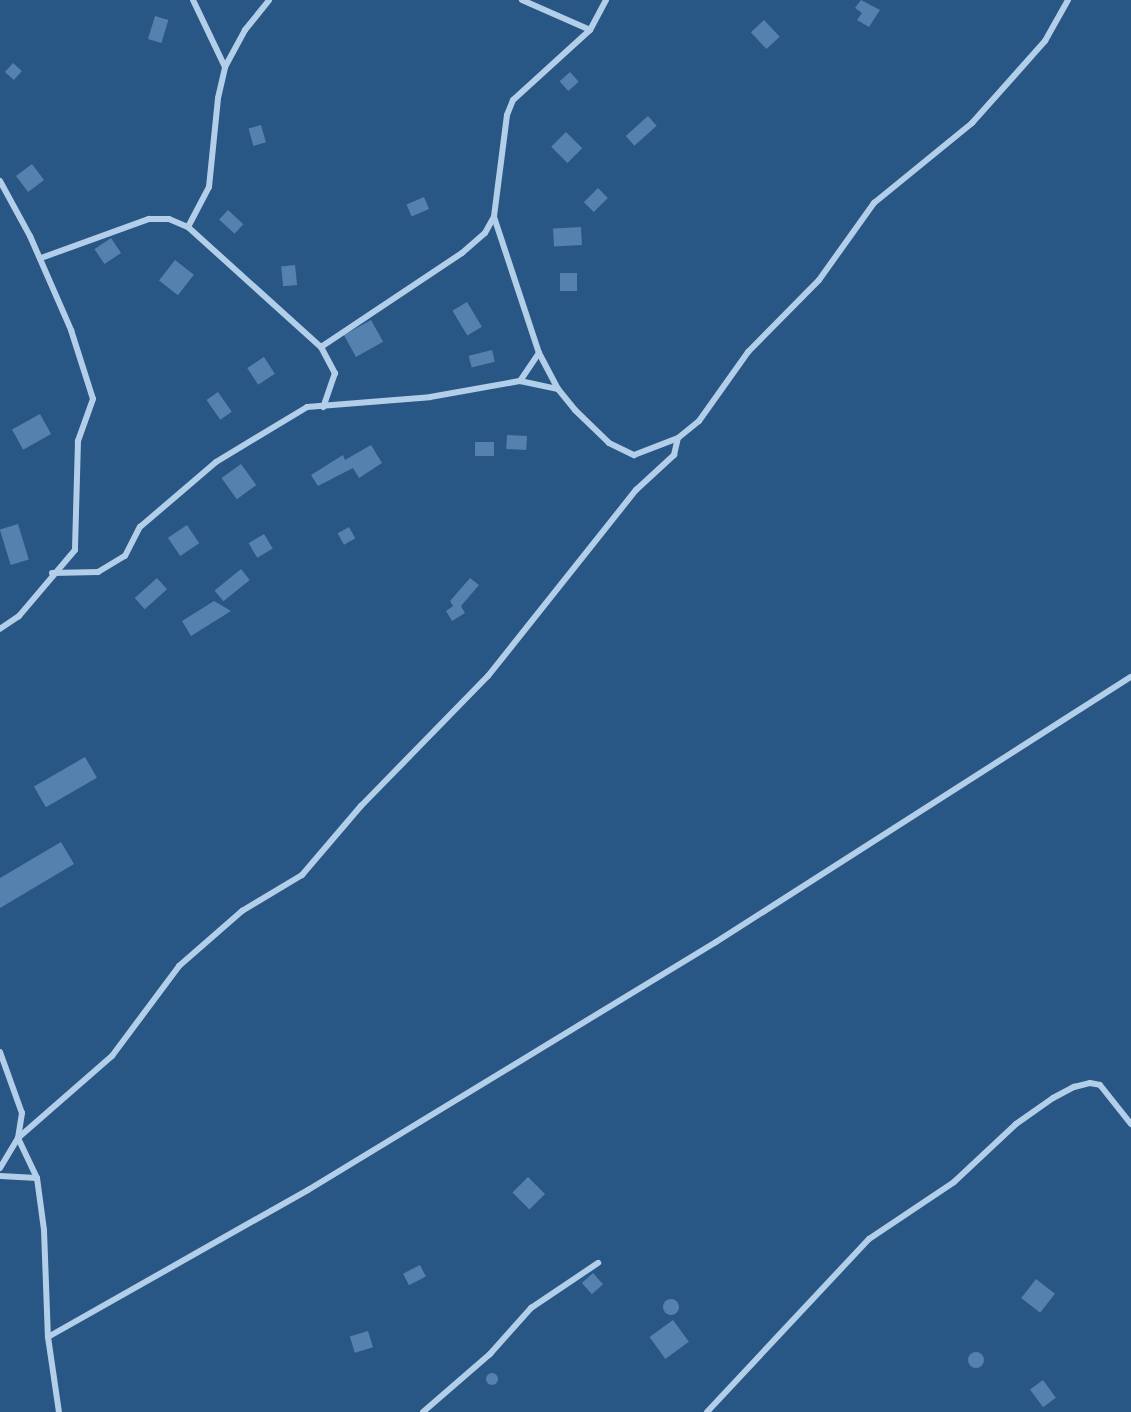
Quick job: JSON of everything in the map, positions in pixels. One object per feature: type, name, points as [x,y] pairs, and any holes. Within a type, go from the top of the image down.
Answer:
[{"type":"street","points":[[193,0],[225,68]]},
{"type":"street","points":[[188,227],[209,187],[218,98],[225,68],[244,30],[269,0]]},
{"type":"street","points":[[522,0],[590,30]]},
{"type":"street","points":[[321,347],[462,253],[485,233],[494,217],[507,115],[513,100],[590,30],[606,0]]},
{"type":"street","points":[[494,217],[539,353],[558,389],[609,443],[634,455],[678,438],[699,421],[732,380],[748,352],[819,280],[874,203],[972,123],[1045,41],[1068,0]]},
{"type":"street","points":[[0,181],[41,258],[71,330],[93,399],[78,441],[75,550],[52,573],[19,616],[0,629]]},
{"type":"street","points":[[41,258],[149,219],[169,219],[188,227],[321,347],[335,373],[323,407]]},
{"type":"street","points":[[520,381],[539,353]]},
{"type":"street","points":[[52,573],[98,572],[125,556],[140,527],[216,462],[290,413],[307,407],[430,397],[520,381],[558,389]]},
{"type":"street","points":[[0,1168],[18,1138],[96,1073],[179,966],[242,911],[282,888],[313,864],[361,806],[488,676],[628,500],[674,456],[678,438]]},
{"type":"street","points":[[48,1338],[308,1190],[706,948],[1131,677]]},
{"type":"street","points":[[0,1052],[22,1113],[18,1138],[37,1178],[48,1338],[59,1412]]},
{"type":"street","points":[[707,1412],[869,1239],[954,1182],[1016,1124],[1044,1105],[1090,1083],[1109,1093],[1131,1124]]},
{"type":"street","points":[[0,1176],[37,1178]]},
{"type":"street","points":[[423,1412],[490,1354],[531,1308],[597,1263]]},
{"type":"building","points":[[861,0],[880,10],[869,27],[857,20],[862,13],[855,8]]},
{"type":"building","points":[[155,16],[168,20],[161,43],[148,39]]},
{"type":"building","points":[[764,20],[780,37],[767,49],[751,32]]},
{"type":"building","points":[[13,63],[22,71],[14,80],[5,72]]},
{"type":"building","points":[[570,72],[579,82],[568,91],[560,81]]},
{"type":"building","points":[[648,116],[657,126],[634,146],[626,136]]},
{"type":"building","points":[[261,125],[266,142],[253,146],[249,129]]},
{"type":"building","points":[[566,132],[582,148],[567,163],[551,147]]},
{"type":"building","points":[[32,164],[44,180],[28,192],[16,176]]},
{"type":"building","points":[[598,188],[608,198],[594,212],[584,202]]},
{"type":"building","points":[[424,197],[429,209],[412,216],[407,204]]},
{"type":"building","points":[[228,210],[243,224],[234,234],[219,220]]},
{"type":"building","points":[[581,227],[582,245],[554,246],[553,228]]},
{"type":"building","points":[[111,238],[121,253],[104,264],[94,249]]},
{"type":"building","points":[[175,260],[194,275],[178,295],[159,280]]},
{"type":"building","points":[[295,265],[297,285],[283,286],[281,266]]},
{"type":"building","points":[[560,273],[577,273],[577,291],[560,291]]},
{"type":"building","points":[[467,302],[482,327],[467,336],[452,311]]},
{"type":"building","points":[[371,320],[383,342],[356,357],[344,335]]},
{"type":"building","points":[[492,350],[495,362],[472,367],[469,356]]},
{"type":"building","points":[[264,357],[275,374],[258,385],[247,368]]},
{"type":"building","points":[[218,392],[232,412],[220,420],[207,400]]},
{"type":"building","points":[[40,414],[51,434],[23,450],[12,430]]},
{"type":"building","points":[[507,435],[527,436],[526,450],[506,449]]},
{"type":"building","points":[[475,442],[494,442],[494,456],[475,456]]},
{"type":"building","points":[[371,445],[382,463],[359,478],[353,468],[318,486],[311,475],[343,455],[345,460]]},
{"type":"building","points":[[241,464],[256,485],[237,499],[222,478]]},
{"type":"building","points":[[18,524],[29,559],[11,565],[0,530]]},
{"type":"building","points":[[187,525],[199,543],[180,556],[168,538]]},
{"type":"building","points":[[349,527],[355,538],[344,545],[338,533]]},
{"type":"building","points":[[264,534],[273,549],[257,558],[249,543]]},
{"type":"building","points":[[241,569],[250,580],[223,601],[215,590]]},
{"type":"building","points":[[157,578],[167,589],[145,609],[135,598]]},
{"type":"building","points":[[470,578],[479,585],[461,606],[465,613],[452,621],[446,611],[453,606],[450,601]]},
{"type":"building","points":[[214,601],[231,611],[191,636],[182,621]]},
{"type":"building","points":[[85,757],[97,778],[46,807],[34,786]]},
{"type":"building","points":[[61,842],[74,864],[0,908],[0,878]]},
{"type":"building","points":[[528,1177],[545,1194],[529,1210],[512,1193]]},
{"type":"building","points":[[420,1265],[426,1277],[409,1285],[403,1274]]},
{"type":"building","points":[[593,1273],[603,1284],[592,1294],[582,1283]]},
{"type":"building","points":[[1036,1279],[1055,1294],[1040,1313],[1021,1298]]},
{"type":"building","points":[[671,1299],[677,1301],[679,1307],[677,1313],[671,1315],[665,1313],[663,1307],[665,1301]]},
{"type":"building","points":[[673,1320],[689,1342],[665,1359],[650,1337]]},
{"type":"building","points":[[368,1331],[373,1347],[355,1353],[350,1337]]},
{"type":"building","points":[[973,1352],[979,1352],[984,1360],[982,1366],[973,1368],[968,1363],[968,1357]]},
{"type":"building","points":[[494,1373],[497,1374],[497,1384],[490,1385],[487,1384],[486,1377],[487,1374]]},
{"type":"building","points":[[1043,1380],[1056,1398],[1043,1407],[1030,1389]]}]
